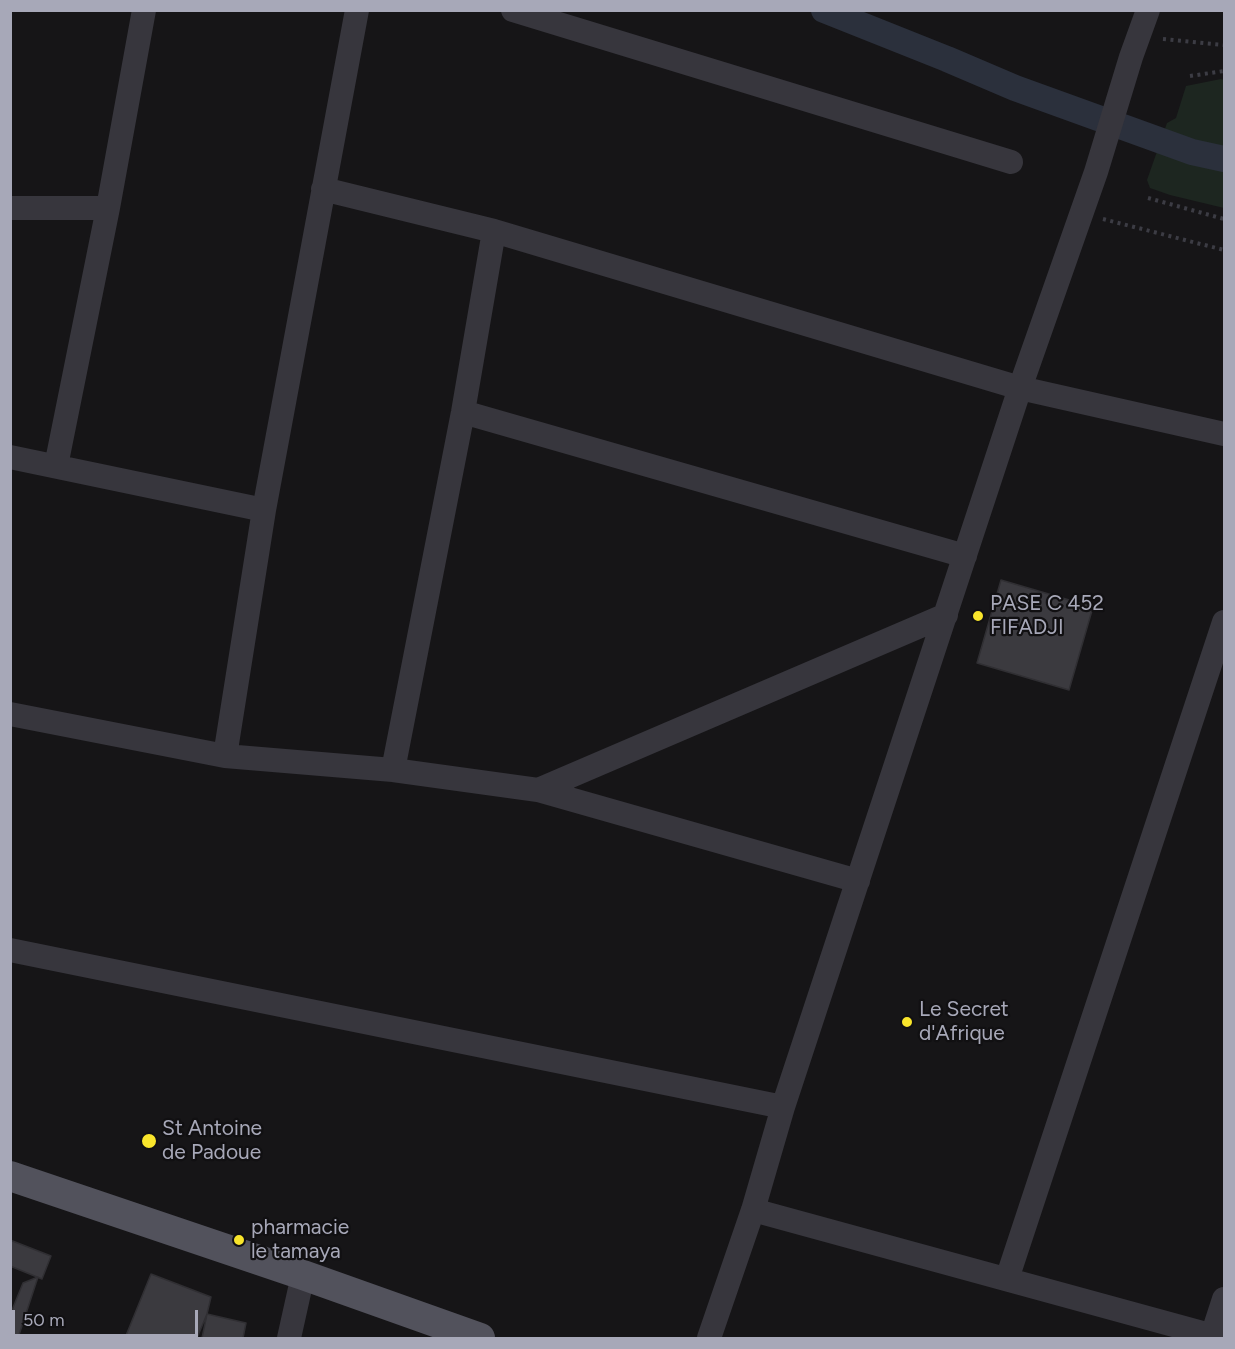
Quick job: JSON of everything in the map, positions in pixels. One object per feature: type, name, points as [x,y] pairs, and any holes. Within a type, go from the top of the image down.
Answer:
[{"type":"main road","points":[[10,1176],[303,1275],[480,1338]]},
{"type":"street","points":[[56,466],[108,208],[144,10]]},
{"type":"street","points":[[225,756],[264,510],[357,10]]},
{"type":"street","points":[[513,10],[1011,162]]},
{"type":"street","points":[[709,1338],[753,1210],[783,1107],[1020,388],[1096,172],[1148,10]]},
{"type":"street","points":[[323,189],[494,231],[1020,388],[1224,434]]},
{"type":"street","points":[[10,208],[108,208]]},
{"type":"street","points":[[393,770],[464,412],[494,231]]},
{"type":"street","points":[[464,412],[965,556]]},
{"type":"street","points":[[10,457],[264,510]]},
{"type":"street","points":[[538,790],[946,615]]},
{"type":"street","points":[[1007,1279],[1224,622]]},
{"type":"street","points":[[10,714],[225,756],[393,770],[538,790],[858,881]]},
{"type":"street","points":[[10,950],[783,1107]]},
{"type":"street","points":[[753,1210],[1217,1337],[1224,1299]]},
{"type":"street","points":[[289,1338],[303,1275]]},
{"type":"path","points":[[1135,46],[1224,45]]},
{"type":"path","points":[[1190,76],[1224,70]]},
{"type":"path","points":[[1148,198],[1224,219]]},
{"type":"path","points":[[1082,213],[1224,250]]},
{"type":"shaded area","points":[[1224,80],[1224,208],[1150,188],[1147,180],[1167,123],[1176,118],[1186,86]]},
{"type":"building","points":[[1001,580],[1093,607],[1069,690],[977,663]]},
{"type":"building","points":[[10,1240],[51,1256],[42,1279],[10,1266]]},
{"type":"building","points":[[151,1274],[211,1297],[197,1338],[125,1338]]},
{"type":"building","points":[[38,1277],[18,1338],[10,1338],[10,1315],[23,1283]]},
{"type":"building","points":[[207,1314],[246,1323],[243,1338],[202,1338]]},
{"type":"waterway","points":[[824,10],[1015,88],[1192,152],[1224,159]]},
{"type":"place","name":"PASE C 452 FIFADJI","points":[[978,616]]},
{"type":"place","name":"Le Secret d'Afrique","points":[[907,1022]]},
{"type":"place","name":"St Antoine de Padoue","points":[[149,1141]]},
{"type":"place","name":"pharmacie le tamaya","points":[[239,1240]]}]
